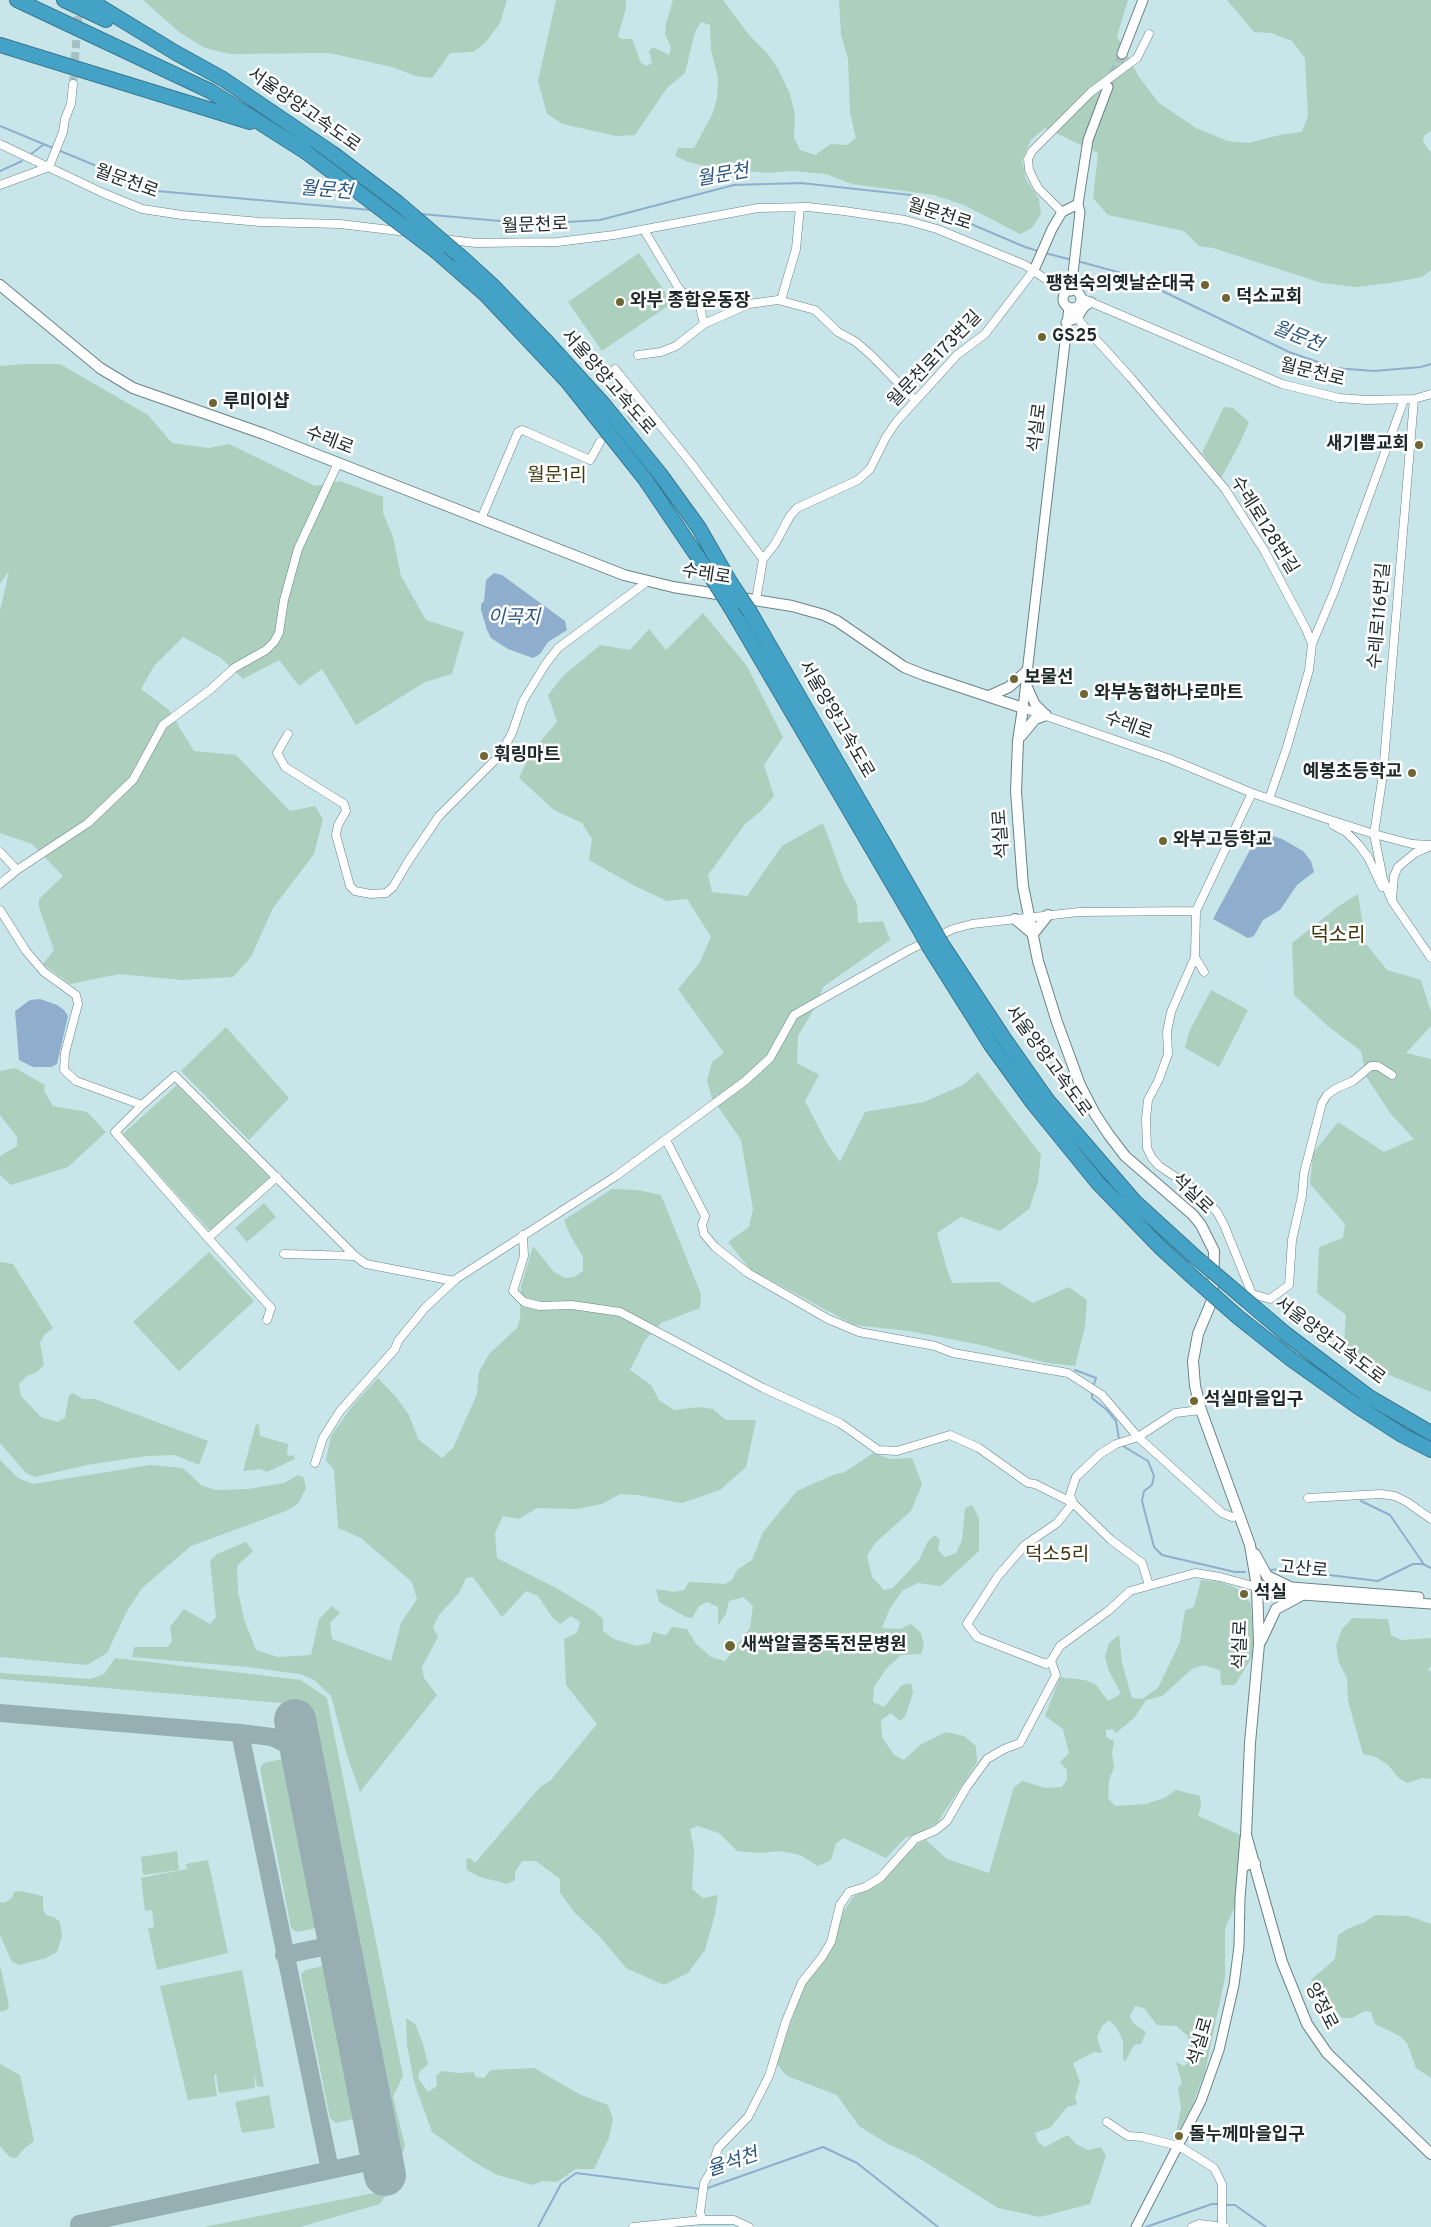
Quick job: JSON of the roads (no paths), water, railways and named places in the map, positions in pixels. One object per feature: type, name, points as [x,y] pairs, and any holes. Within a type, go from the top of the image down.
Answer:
[{"type":"highway","name":"서울양양고속도로","points":[[17,0],[210,91],[306,152],[436,252],[486,296],[567,381],[645,479],[731,608],[935,945],[991,1045],[1039,1110],[1098,1183],[1159,1246],[1238,1318],[1290,1360],[1364,1411],[1402,1435],[1431,1450]]},
{"type":"highway","name":"서울양양고속도로","points":[[64,0],[176,53],[223,78],[332,153],[398,203],[460,256],[494,287],[545,340],[604,405],[660,474],[688,513],[730,582],[753,606],[926,930]]},
{"type":"highway","name":"서울양양고속도로","points":[[89,0],[176,53]]},
{"type":"highway","name":"서울양양고속도로","points":[[0,45],[270,129]]},
{"type":"highway","name":"서울양양고속도로","points":[[935,945],[1048,1101],[1135,1202],[1193,1255],[1287,1335],[1369,1398],[1431,1433]]},
{"type":"main road","name":"수레로","points":[[0,285],[100,368],[118,381],[133,388],[338,463],[579,558],[648,582],[753,606],[792,606],[824,615],[837,620],[904,667],[1023,708]]},
{"type":"main road","points":[[989,696],[1009,687],[1028,670]]},
{"type":"main road","name":"석실로","points":[[1023,708],[1018,741],[1016,791],[1019,844],[1029,916],[1038,961],[1046,987],[1086,1098],[1109,1135],[1125,1156],[1192,1214],[1201,1225],[1214,1251],[1213,1298],[1198,1334],[1193,1361],[1195,1386],[1201,1410],[1250,1544],[1257,1587],[1259,1644],[1250,1743],[1246,1835]]},
{"type":"main road","points":[[1018,741],[1031,722],[1046,715]]},
{"type":"main road","points":[[1015,918],[1033,934],[1048,914]]},
{"type":"main road","points":[[1250,1544],[1267,1576],[1288,1586]]},
{"type":"main road","points":[[1259,1644],[1276,1609],[1302,1595]]},
{"type":"main road","name":"양정로","points":[[1246,1835],[1282,1962],[1307,2024],[1327,2053],[1431,2154]]},
{"type":"main road","points":[[1243,1868],[1250,1863],[1255,1863]]},
{"type":"street","points":[[1122,54],[1143,0]]},
{"type":"street","points":[[1062,212],[1038,188],[1029,170],[1028,159],[1032,151],[1092,92],[1136,58],[1149,34]]},
{"type":"street","points":[[0,185],[49,166],[63,132],[65,119],[71,104],[73,84]]},
{"type":"street","points":[[1068,288],[1077,292],[1081,298],[1079,305],[1071,308],[1064,301],[1068,288],[1080,212],[1078,204],[1088,140],[1108,88]]},
{"type":"street","name":"월문천로","points":[[0,144],[142,209],[182,216],[260,222],[378,227],[476,243],[557,242],[644,230],[758,208],[800,207],[878,214],[937,229],[1036,267],[1068,288]]},
{"type":"street","points":[[1036,267],[1052,229],[1062,212],[1078,204]]},
{"type":"street","points":[[781,300],[796,249],[800,207]]},
{"type":"street","points":[[652,243],[663,226]]},
{"type":"street","points":[[644,230],[682,292],[697,294],[704,324]]},
{"type":"street","name":"월문천로173번길","points":[[753,606],[763,559],[775,544],[790,516],[797,508],[858,480],[870,469],[886,437],[915,400],[957,355],[985,334],[1036,267]]},
{"type":"street","name":"월문천로","points":[[1081,298],[1282,384],[1339,398],[1404,400],[1431,394]]},
{"type":"street","points":[[638,355],[661,352],[676,346],[704,324],[749,304],[781,300],[815,310],[838,332],[856,342],[872,356],[915,400]]},
{"type":"street","points":[[1066,322],[1077,318],[1084,307],[1091,302]]},
{"type":"street","name":"수레로128번길","points":[[1071,308],[1077,318],[1131,378],[1224,489],[1264,550],[1299,613],[1312,644],[1309,670],[1287,747],[1269,799]]},
{"type":"street","name":"석실로","points":[[1023,708],[1066,322],[1071,308]]},
{"type":"street","points":[[615,369],[690,462],[763,559]]},
{"type":"street","name":"수레로116번길","points":[[1392,900],[1383,879],[1374,834],[1382,774],[1414,399]]},
{"type":"street","points":[[1312,644],[1334,592],[1404,400]]},
{"type":"street","points":[[636,414],[646,407]]},
{"type":"street","points":[[480,519],[518,432],[522,430],[590,460],[600,442]]},
{"type":"street","points":[[0,884],[17,870],[88,823],[133,780],[163,725],[205,694],[234,668],[266,650],[274,642],[279,633],[284,600],[298,550],[338,463]]},
{"type":"street","points":[[288,734],[277,754],[285,767],[344,804],[346,811],[338,825],[336,836],[350,886],[355,891],[371,894],[386,892],[393,887],[439,816],[500,755],[512,733],[523,701],[558,648],[648,582]]},
{"type":"street","points":[[1026,684],[1035,704],[1046,715]]},
{"type":"street","name":"수레로","points":[[1023,708],[1170,759],[1252,793],[1324,818],[1412,844],[1431,846]]},
{"type":"street","points":[[1252,793],[1196,911],[1195,957],[1171,1012],[1167,1032],[1168,1054],[1159,1079],[1148,1100],[1146,1119],[1147,1148],[1152,1158],[1159,1166],[1197,1191],[1217,1212],[1224,1224],[1252,1294]]},
{"type":"street","points":[[1324,818],[1346,832],[1368,857],[1379,882],[1431,958]]},
{"type":"street","points":[[1392,900],[1394,876],[1398,867],[1415,853],[1431,846]]},
{"type":"street","points":[[0,852],[17,870]]},
{"type":"street","points":[[0,910],[26,951],[44,972],[76,995],[78,1004],[65,1053],[64,1070],[76,1081],[142,1105]]},
{"type":"street","points":[[315,1463],[323,1438],[340,1411],[395,1348],[414,1320],[454,1281],[523,1234],[616,1176],[745,1081],[770,1058],[794,1015],[909,950],[952,929],[972,924],[1048,914],[1196,911]]},
{"type":"street","points":[[1195,957],[1204,972]]},
{"type":"street","points":[[1214,1284],[1220,1284],[1235,1293],[1252,1294],[1270,1299],[1289,1285],[1292,1240],[1302,1196],[1304,1172],[1322,1103],[1327,1095],[1353,1081],[1371,1066],[1378,1066],[1392,1075]]},
{"type":"street","points":[[267,1320],[271,1308],[115,1132],[175,1076],[355,1256],[366,1264],[454,1281]]},
{"type":"street","points":[[666,1140],[705,1216],[702,1225],[704,1234],[715,1247],[748,1273],[828,1319],[859,1332],[935,1346],[954,1353],[1068,1373],[1102,1395],[1138,1437],[1222,1513],[1232,1517],[1240,1516]]},
{"type":"street","points":[[208,1238],[277,1178]]},
{"type":"street","points":[[523,1234],[524,1256],[513,1291],[524,1302],[540,1306],[572,1305],[620,1312],[763,1388],[840,1423],[878,1450],[897,1451],[950,1435],[979,1448],[1028,1483],[1035,1484],[1073,1503],[1111,1540],[1142,1563],[1149,1585]]},
{"type":"street","points":[[284,1254],[355,1256]]},
{"type":"street","points":[[1073,1503],[1070,1495],[1076,1477],[1100,1454],[1116,1444],[1138,1437],[1175,1413],[1201,1410]]},
{"type":"street","points":[[1308,1498],[1381,1494],[1395,1496],[1431,1519]]},
{"type":"street","points":[[1073,1503],[1057,1523],[1026,1545],[998,1576],[967,1624],[976,1637],[1046,1664],[1051,1661],[1060,1646],[1108,1611],[1130,1591],[1195,1573],[1220,1577],[1257,1587]]},
{"type":"street","name":"고산로","points":[[1257,1587],[1266,1585],[1288,1586],[1431,1598]]},
{"type":"street","name":"고산로","points":[[1257,1587],[1266,1592],[1431,1604]]},
{"type":"street","points":[[702,2220],[700,2212],[704,2183],[710,2173],[718,2148],[748,2118],[769,2076],[786,2021],[802,1982],[822,1957],[831,1942],[840,1905],[849,1892],[865,1887],[880,1878],[915,1840],[936,1830],[948,1821],[966,1788],[987,1759],[1004,1749],[1020,1743],[1056,1675],[1051,1661]]},
{"type":"street","name":"석실로","points":[[1136,2227],[1201,2100],[1218,2050],[1234,1985],[1239,1946],[1246,1835]]},
{"type":"street","points":[[1107,2122],[1128,2136],[1142,2137],[1179,2146],[1214,2168],[1222,2184],[1224,2224],[1199,2224],[1192,2227]]},
{"type":"street","points":[[634,2227],[702,2220],[734,2220],[749,2227]]},
{"type":"water","name":"이곡지","points":[[494,573],[502,575],[565,621],[567,630],[548,642],[540,654],[533,658],[508,649],[491,638],[487,630],[481,604],[484,601],[486,580]]},
{"type":"water","points":[[1263,833],[1282,839],[1303,851],[1311,861],[1314,872],[1297,885],[1280,910],[1263,920],[1254,936],[1248,938],[1213,919],[1257,837]]},
{"type":"water","points":[[40,999],[57,1005],[68,1016],[57,1064],[51,1067],[33,1067],[19,1060],[15,1011],[30,1000]]},
{"type":"waterway","name":"월문천","points":[[0,126],[53,148]]},
{"type":"waterway","points":[[31,154],[43,145]]},
{"type":"waterway","name":"월문천","points":[[58,150],[157,191],[371,210]]},
{"type":"waterway","points":[[0,171],[22,161]]},
{"type":"waterway","name":"월문천","points":[[421,214],[534,224],[600,220],[734,185],[801,183],[911,195],[950,215],[1038,251]]},
{"type":"waterway","name":"월문천","points":[[1045,253],[1072,260]]},
{"type":"waterway","name":"월문천","points":[[1077,261],[1129,275],[1289,352],[1335,368],[1374,371],[1421,367],[1431,364]]},
{"type":"waterway","points":[[1075,1370],[1096,1378],[1094,1384]]},
{"type":"waterway","points":[[1092,1393],[1092,1398],[1107,1410],[1116,1421],[1119,1439]]},
{"type":"waterway","points":[[1123,1446],[1148,1461],[1154,1476],[1152,1485],[1144,1491],[1142,1501],[1154,1547],[1162,1555],[1235,1572],[1245,1572]]},
{"type":"waterway","points":[[1361,1501],[1390,1515],[1423,1563]]},
{"type":"waterway","points":[[1270,1570],[1281,1569],[1378,1581],[1413,1564],[1423,1564],[1431,1568]]},
{"type":"waterway","name":"율석천","points":[[705,2189],[823,2147],[857,2163],[938,2227]]},
{"type":"waterway","name":"율석천","points":[[538,2227],[561,2184],[576,2173],[701,2189]]},
{"type":"waterway","name":"율석천","points":[[1146,2227],[1212,2204],[1220,2204]]},
{"type":"waterway","name":"율석천","points":[[1225,2205],[1235,2205],[1266,2227]]},
{"type":"tunnel","points":[[73,84],[79,6]]},
{"type":"tunnel","points":[[1108,87],[1122,54]]},
{"type":"tunnel","points":[[620,427],[636,414]]},
{"type":"place","name":"팽현숙의옛날순대국","points":[[1205,285]]},
{"type":"place","name":"덕소교회","points":[[1226,298]]},
{"type":"place","name":"와부 종합운동장","points":[[620,302]]},
{"type":"place","name":"GS25","points":[[1042,337]]},
{"type":"place","name":"루미이샵","points":[[213,403]]},
{"type":"place","name":"새기쁨교회","points":[[1419,445]]},
{"type":"place","name":"보물선","points":[[1014,679]]},
{"type":"place","name":"와부농협하나로마트","points":[[1084,694]]},
{"type":"place","name":"훠링마트","points":[[484,756]]},
{"type":"place","name":"예봉초등학교","points":[[1412,773]]},
{"type":"place","name":"와부고등학교","points":[[1163,841]]},
{"type":"place","name":"석실마을입구","points":[[1194,1401]]},
{"type":"place","name":"석실","points":[[1244,1594]]},
{"type":"place","name":"새싹알콜중독전문병원","points":[[730,1646]]},
{"type":"place","name":"돌누께마을입구","points":[[1179,2136]]},
{"type":"district","name":"월문1리","points":[[557,477]]},
{"type":"district","name":"덕소리","points":[[1338,937]]},
{"type":"district","name":"덕소5리","points":[[1057,1556]]}]
